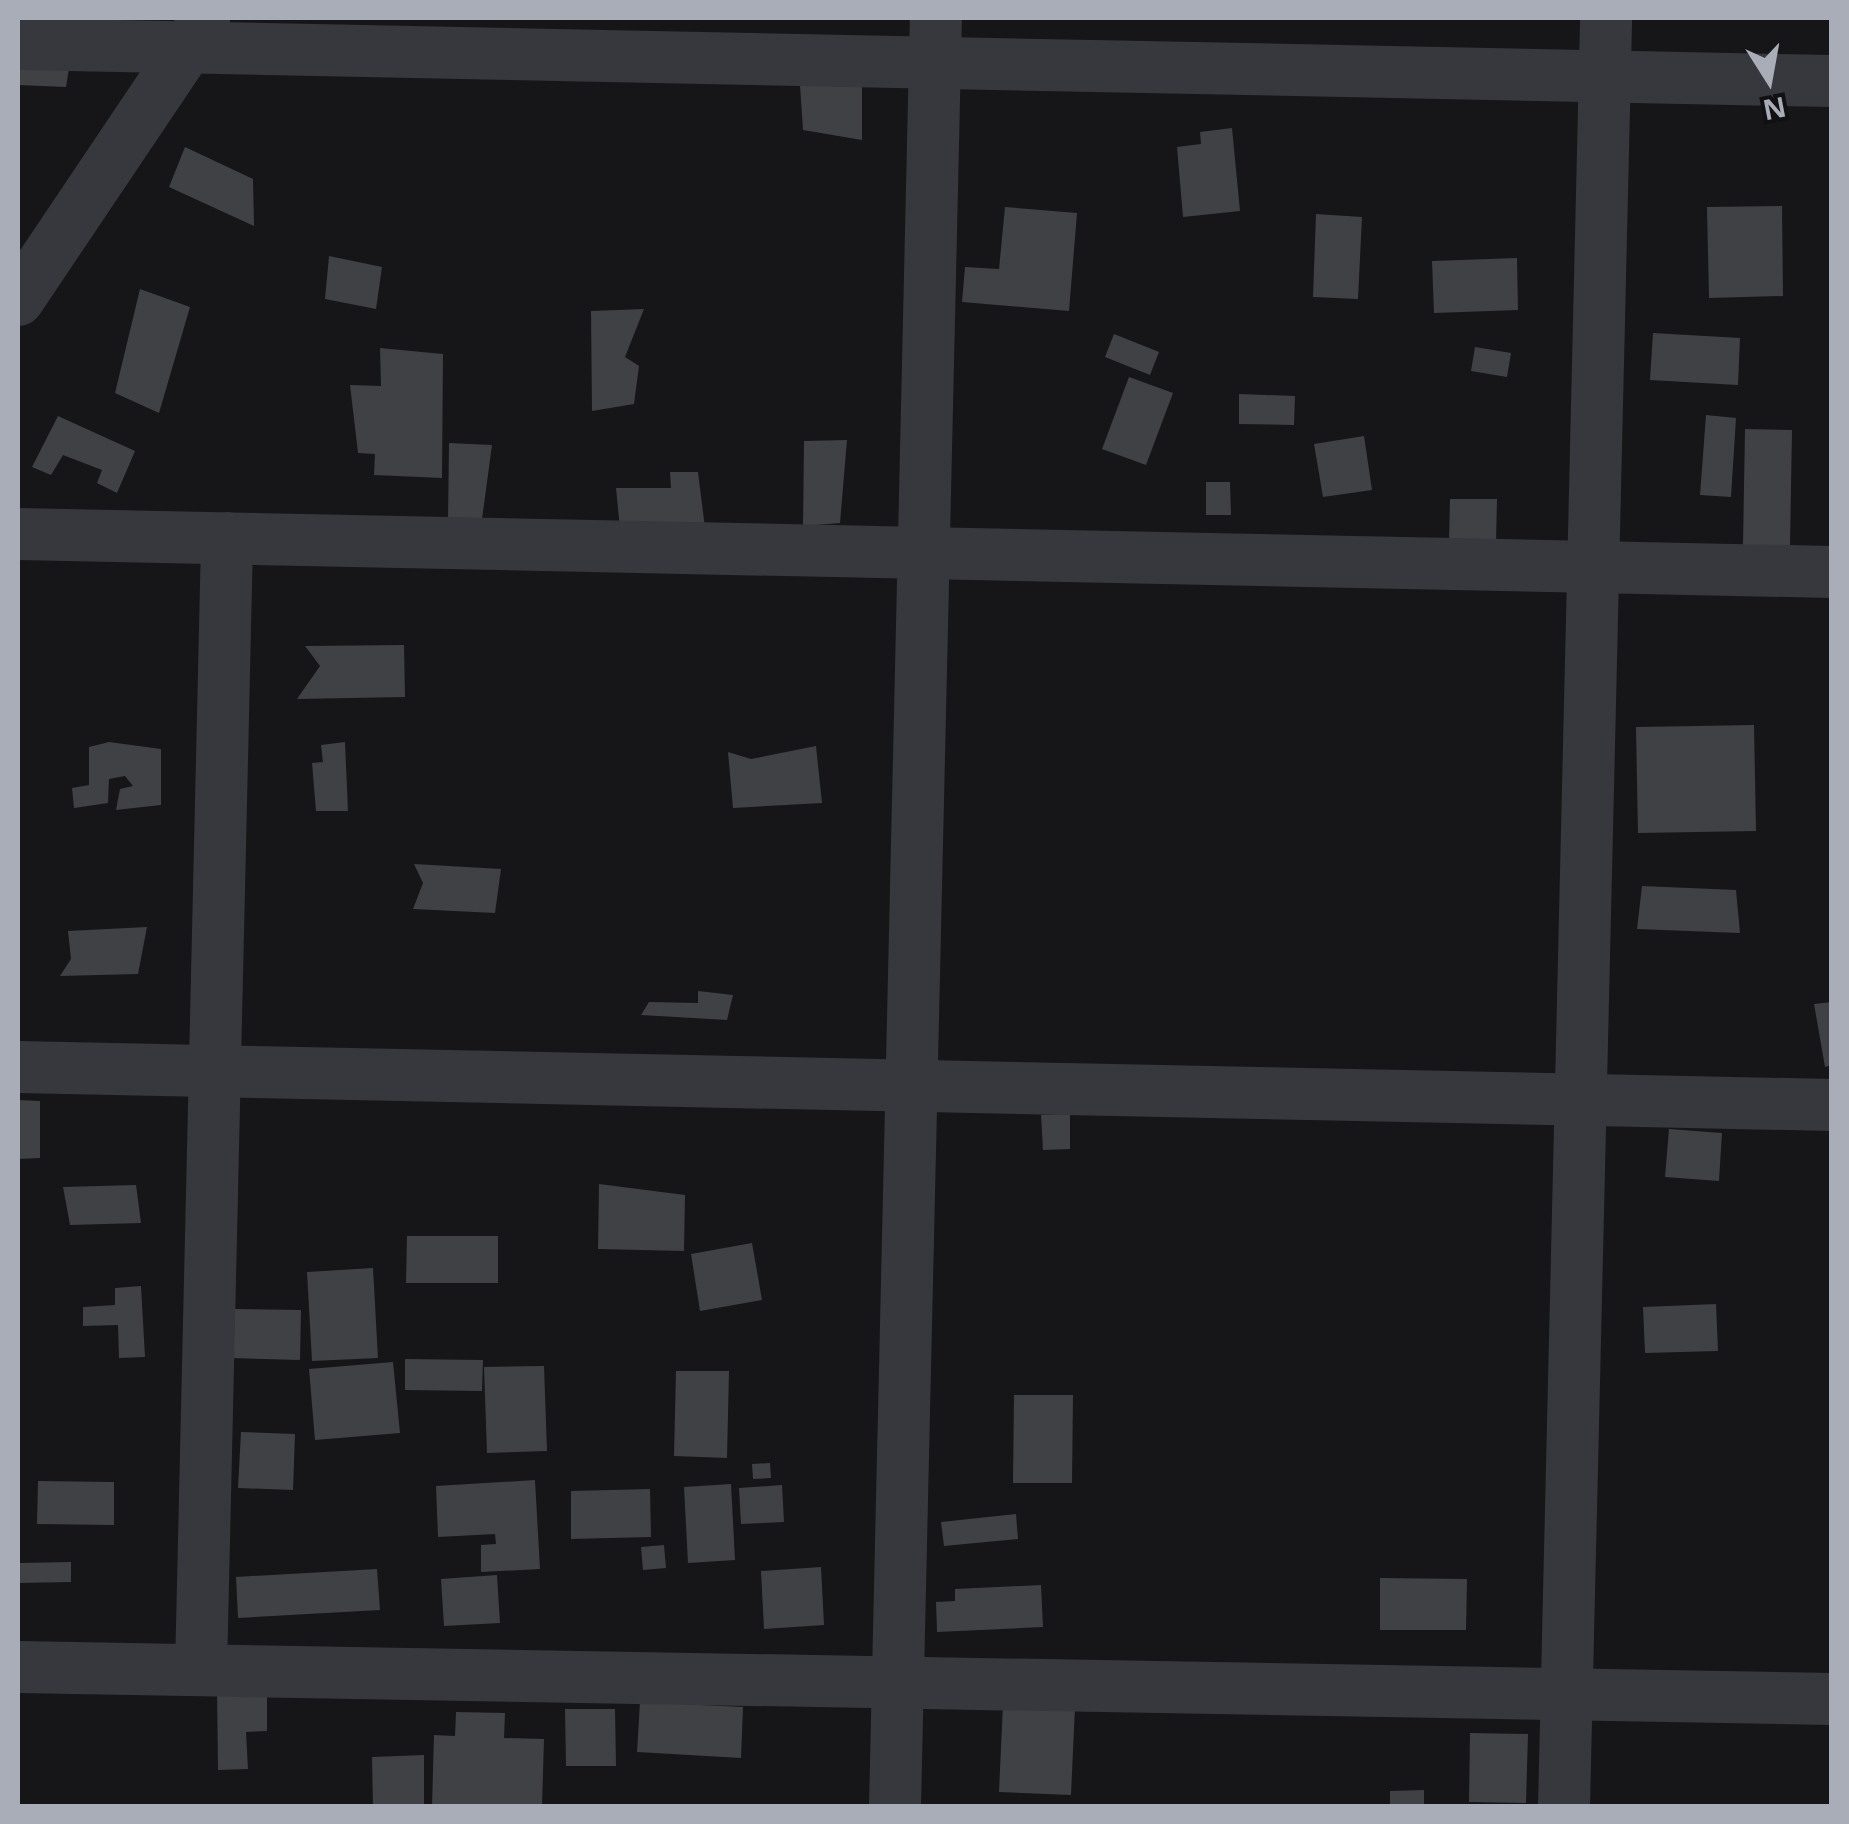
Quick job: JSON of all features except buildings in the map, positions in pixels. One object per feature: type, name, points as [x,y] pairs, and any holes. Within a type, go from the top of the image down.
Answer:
[{"type":"street","points":[[1564,1806],[1606,18]]},
{"type":"street","points":[[18,44],[200,32],[936,40],[1604,76],[1832,81]]},
{"type":"street","points":[[18,300],[200,32]]},
{"type":"street","points":[[895,1806],[936,40]]},
{"type":"street","points":[[18,534],[1832,572]]},
{"type":"street","points":[[201,1670],[227,538]]},
{"type":"street","points":[[18,1067],[1832,1104]]},
{"type":"street","points":[[18,1667],[1832,1699]]}]
